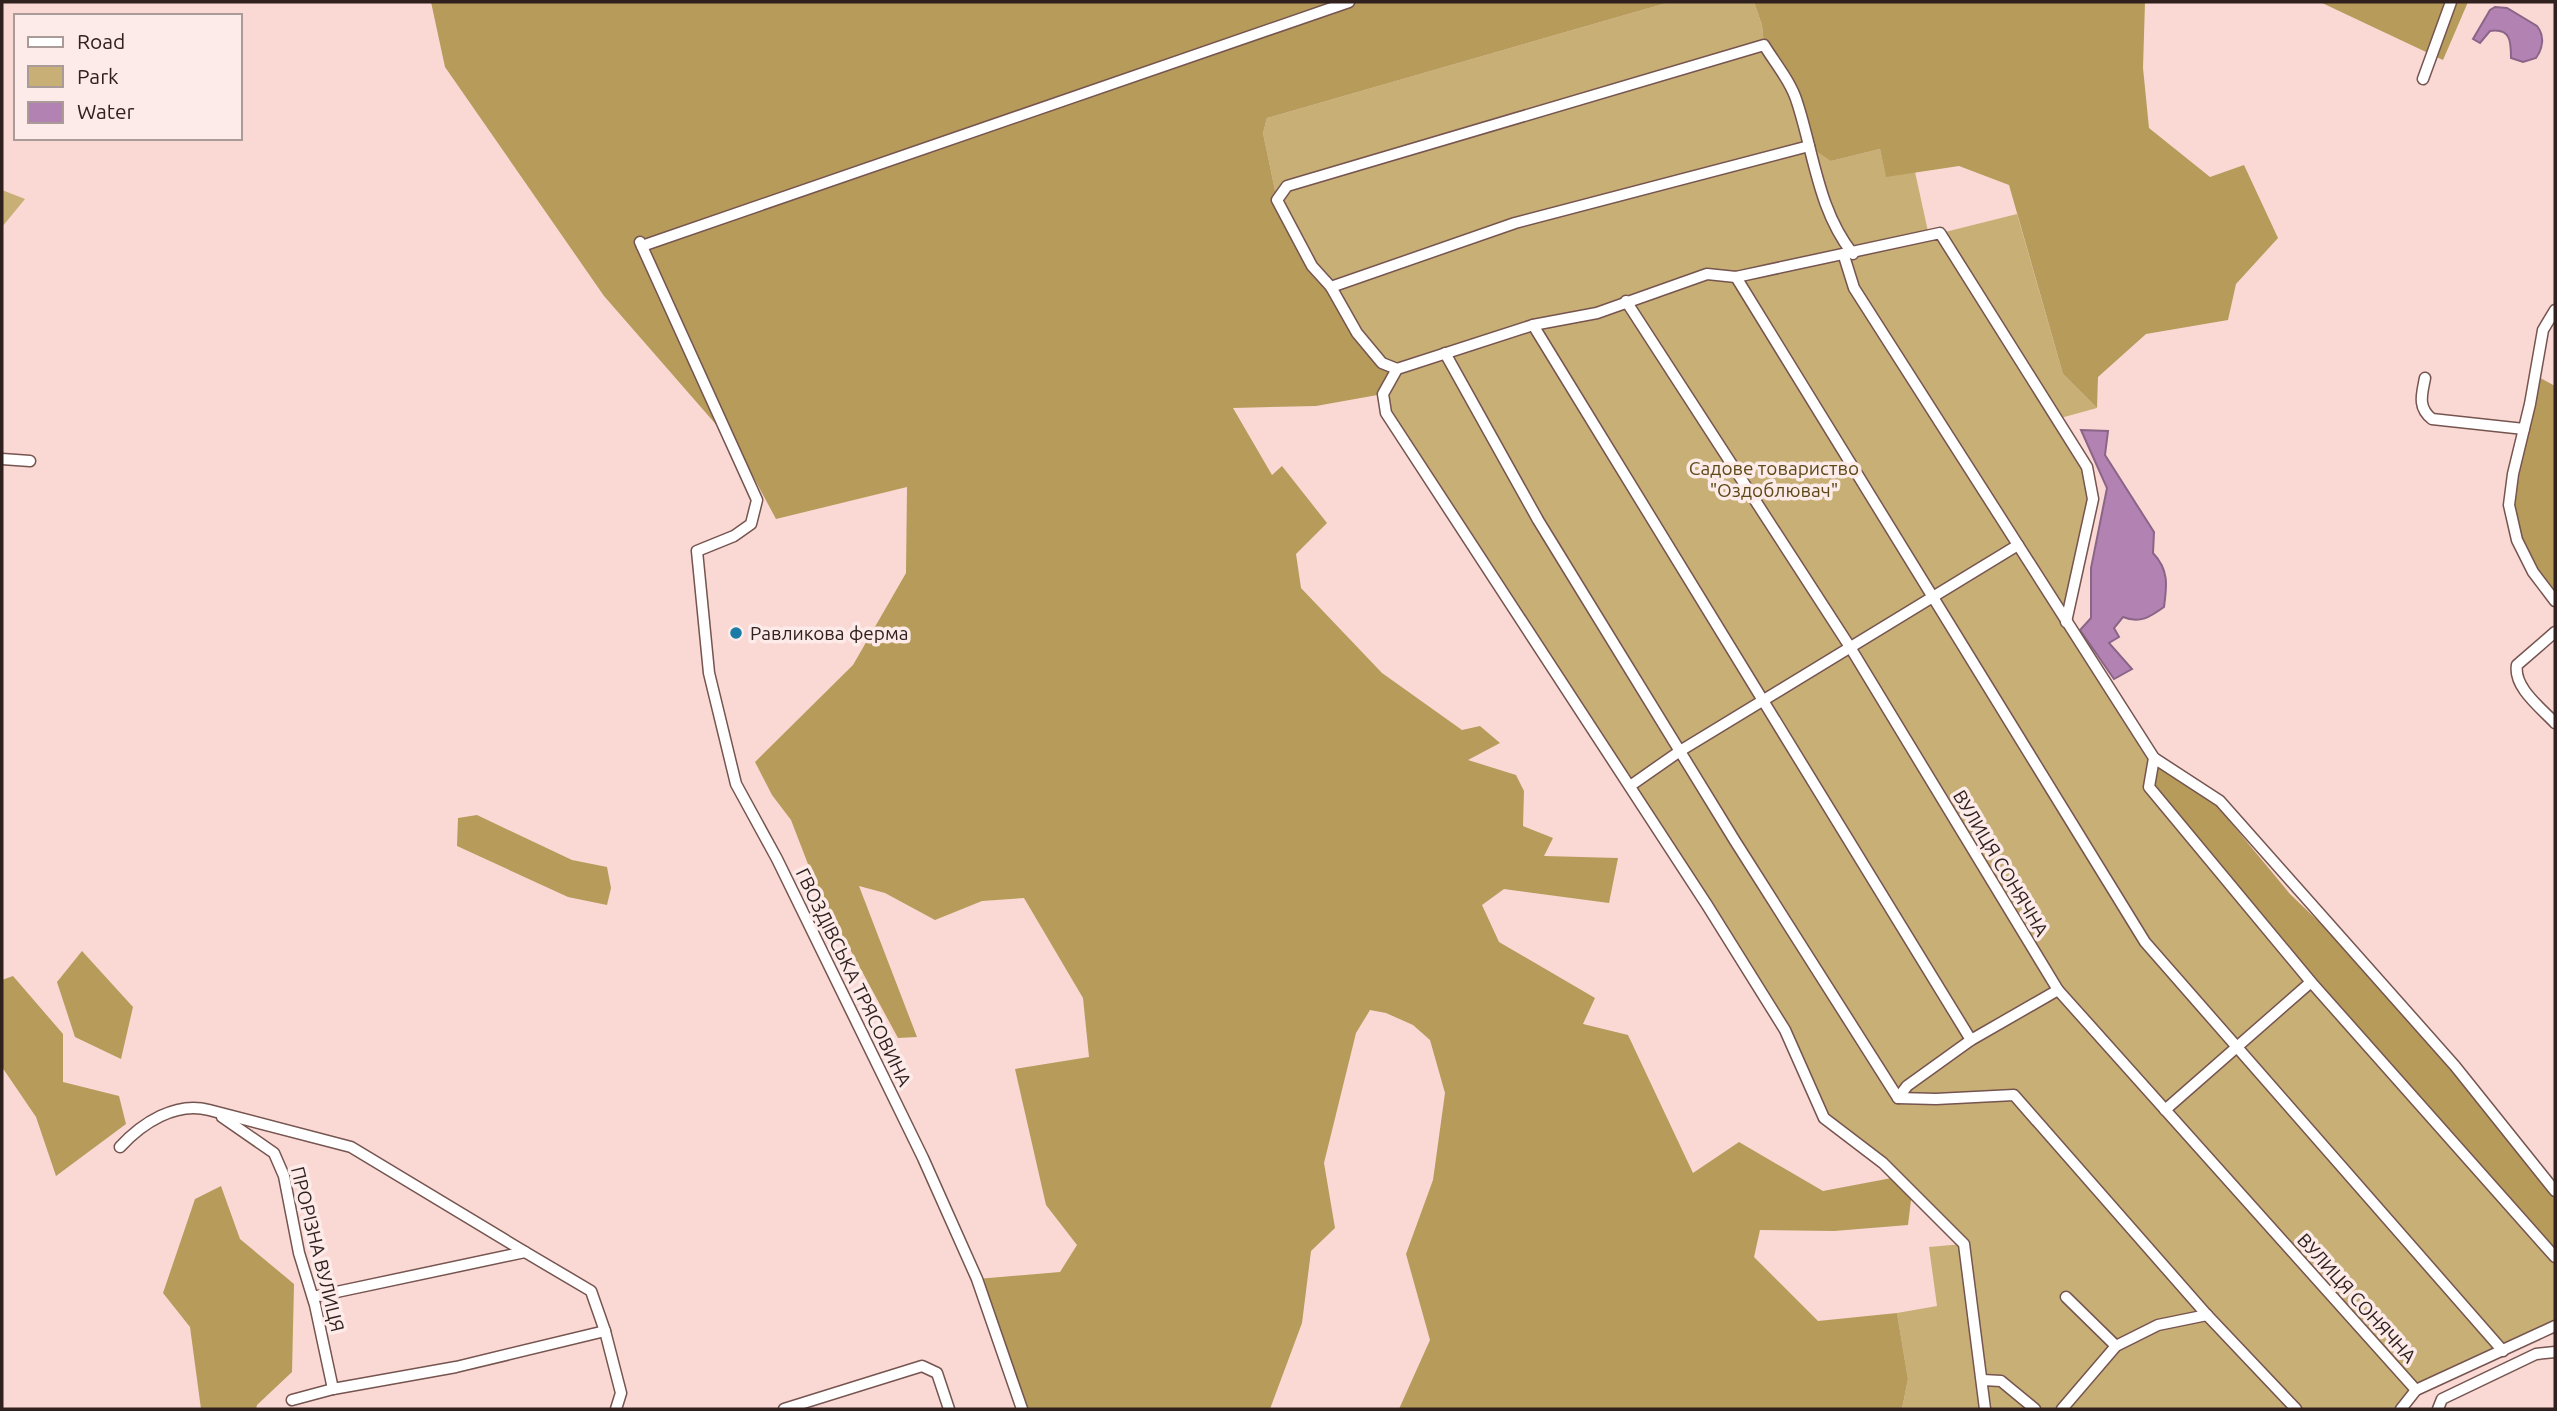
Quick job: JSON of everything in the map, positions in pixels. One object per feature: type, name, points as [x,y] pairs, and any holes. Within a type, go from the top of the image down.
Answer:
[{"type":"street","name":"ГВОЗДІВСЬКА ТРЯСОВИНА","points":[[1022,1409],[977,1279],[923,1158],[777,859],[736,784],[709,673],[696,551],[734,536],[751,524],[757,500],[641,244],[1349,2]]},
{"type":"street","points":[[2423,79],[2451,2]]},
{"type":"street","points":[[2066,622],[2093,499],[2087,467],[1940,233],[1848,255],[1736,277],[1707,274],[1597,313],[1533,325],[1397,369],[1382,363],[1357,333],[1331,288],[1312,266],[1277,200],[1287,186],[1764,45],[1796,98],[1824,202],[1848,255],[1854,288],[2066,622],[2154,758],[2220,801],[2455,1066],[2555,1191]]},
{"type":"street","points":[[1331,288],[1515,223],[1809,146]]},
{"type":"street","points":[[1736,277],[2145,942],[2503,1351]]},
{"type":"street","name":"ВУЛИЦЯ СОНЯЧНА","points":[[1626,301],[1850,647],[2057,990],[2416,1390]]},
{"type":"street","points":[[2555,310],[2543,330],[2510,491],[2511,520],[2517,540],[2533,572],[2555,601]]},
{"type":"street","points":[[1533,325],[1971,1040]]},
{"type":"street","points":[[1445,353],[1538,520],[1898,1098]]},
{"type":"street","points":[[1397,369],[1383,394],[1386,413],[1630,786],[1785,1031],[1824,1118],[1883,1163],[1964,1244],[1985,1409]]},
{"type":"street","points":[[2425,378],[2421,406],[2425,414],[2432,419],[2524,429]]},
{"type":"street","points":[[2,459],[30,461]]},
{"type":"street","points":[[1630,786],[1680,751],[2018,545]]},
{"type":"street","points":[[2555,632],[2517,665],[2516,676],[2555,723]]},
{"type":"street","points":[[2154,758],[2148,787],[2311,982],[2555,1256]]},
{"type":"street","points":[[2165,1110],[2311,982]]},
{"type":"street","points":[[1898,1098],[1907,1086],[1971,1040],[2057,990]]},
{"type":"street","points":[[1898,1098],[2014,1095],[2207,1315],[2296,1409]]},
{"type":"street","points":[[120,1147],[135,1131],[163,1115],[196,1106],[351,1147],[591,1291],[605,1331],[621,1393],[616,1409]]},
{"type":"street","name":"ПРОРІЗНА ВУЛИЦЯ","points":[[209,1110],[274,1153],[284,1176],[299,1253],[313,1297],[333,1389]]},
{"type":"street","points":[[313,1297],[525,1252]]},
{"type":"street","points":[[2066,1297],[2116,1346]]},
{"type":"street","points":[[2062,1409],[2116,1346],[2158,1325],[2207,1315]]},
{"type":"street","points":[[2401,1409],[2416,1390],[2555,1326]]},
{"type":"street","points":[[292,1399],[456,1367],[605,1331]]},
{"type":"street","points":[[2438,1409],[2442,1399],[2536,1354],[2555,1352]]},
{"type":"street","points":[[784,1409],[922,1366],[937,1373],[948,1409]]},
{"type":"street","points":[[1983,1380],[2001,1381],[2035,1409]]},
{"type":"green space","name":"Садове товариство \"Оздоблювач\"","points":[[1670,2],[1754,2],[1762,25],[1764,45],[1831,161],[1880,149],[1886,176],[1915,172],[1929,236],[2017,214],[2063,374],[2097,408],[2057,419],[2087,467],[2093,499],[2067,622],[2154,758],[2555,1257],[2555,1326],[2416,1390],[2401,1409],[1902,1409],[1908,1379],[1897,1313],[1937,1306],[1929,1247],[1963,1244],[1897,1177],[1824,1118],[1785,1030],[1386,413],[1382,363],[1312,266],[1277,200],[1263,133],[1267,118]]},
{"type":"green space","points":[[2,190],[25,199],[2,227]]},
{"type":"shaded area","points":[[431,2],[1670,2],[1267,118],[1263,133],[1277,200],[1312,266],[1382,363],[1397,369],[1383,394],[1316,406],[1233,408],[1272,475],[1282,466],[1327,523],[1296,554],[1301,588],[1382,673],[1462,730],[1480,726],[1500,743],[1468,760],[1516,775],[1524,791],[1523,826],[1553,838],[1544,856],[1618,858],[1609,903],[1504,889],[1482,905],[1499,942],[1595,998],[1583,1024],[1628,1035],[1693,1173],[1739,1142],[1823,1191],[1897,1177],[1912,1192],[1908,1225],[1834,1231],[1760,1230],[1754,1257],[1818,1321],[1897,1313],[1908,1379],[1902,1409],[1399,1409],[1430,1340],[1406,1254],[1433,1180],[1445,1093],[1430,1040],[1413,1025],[1386,1013],[1370,1010],[1356,1033],[1324,1163],[1335,1228],[1311,1251],[1302,1323],[1270,1409],[1022,1409],[977,1279],[1060,1272],[1077,1245],[1046,1205],[1015,1069],[1089,1057],[1083,998],[1024,898],[982,901],[935,920],[885,893],[859,886],[917,1037],[898,1038],[818,890],[791,820],[772,795],[755,762],[853,665],[906,573],[907,487],[776,519],[740,452],[604,296],[445,67]]},
{"type":"shaded area","points":[[1754,2],[2145,2],[2143,68],[2149,128],[2210,177],[2244,165],[2278,238],[2236,284],[2228,320],[2146,334],[2098,377],[2097,408],[2063,374],[2009,185],[1959,166],[1886,177],[1880,149],[1831,161],[1809,146],[1796,98],[1764,45],[1762,25]]},
{"type":"shaded area","points":[[2320,2],[2468,2],[2443,60]]},
{"type":"shaded area","points":[[2535,375],[2555,386],[2555,601],[2533,572],[2509,505]]},
{"type":"shaded area","points":[[2154,758],[2174,766],[2218,807],[2290,894],[2367,968],[2555,1191],[2555,1257],[2311,982],[2149,787]]},
{"type":"shaded area","points":[[477,815],[572,860],[607,867],[611,888],[607,905],[568,897],[457,846],[458,818]]},
{"type":"shaded area","points":[[82,951],[133,1007],[121,1059],[75,1037],[57,982]]},
{"type":"shaded area","points":[[13,976],[63,1034],[63,1082],[119,1096],[126,1124],[56,1176],[36,1117],[2,1067],[2,980]]},
{"type":"shaded area","points":[[221,1186],[240,1239],[294,1284],[292,1372],[256,1409],[201,1409],[190,1327],[163,1293],[195,1199]]},
{"type":"water","points":[[2495,7],[2507,8],[2537,26],[2542,42],[2536,58],[2523,62],[2511,58],[2510,42],[2502,32],[2490,31],[2480,43],[2473,39],[2490,10]]},
{"type":"water","points":[[2081,430],[2108,431],[2105,455],[2154,532],[2153,553],[2166,578],[2164,607],[2145,618],[2135,620],[2123,617],[2114,628],[2119,637],[2109,643],[2132,669],[2114,679],[2080,630],[2091,618],[2091,568],[2107,488]]},
{"type":"place","name":"Равликова ферма","points":[[736,633]]}]
